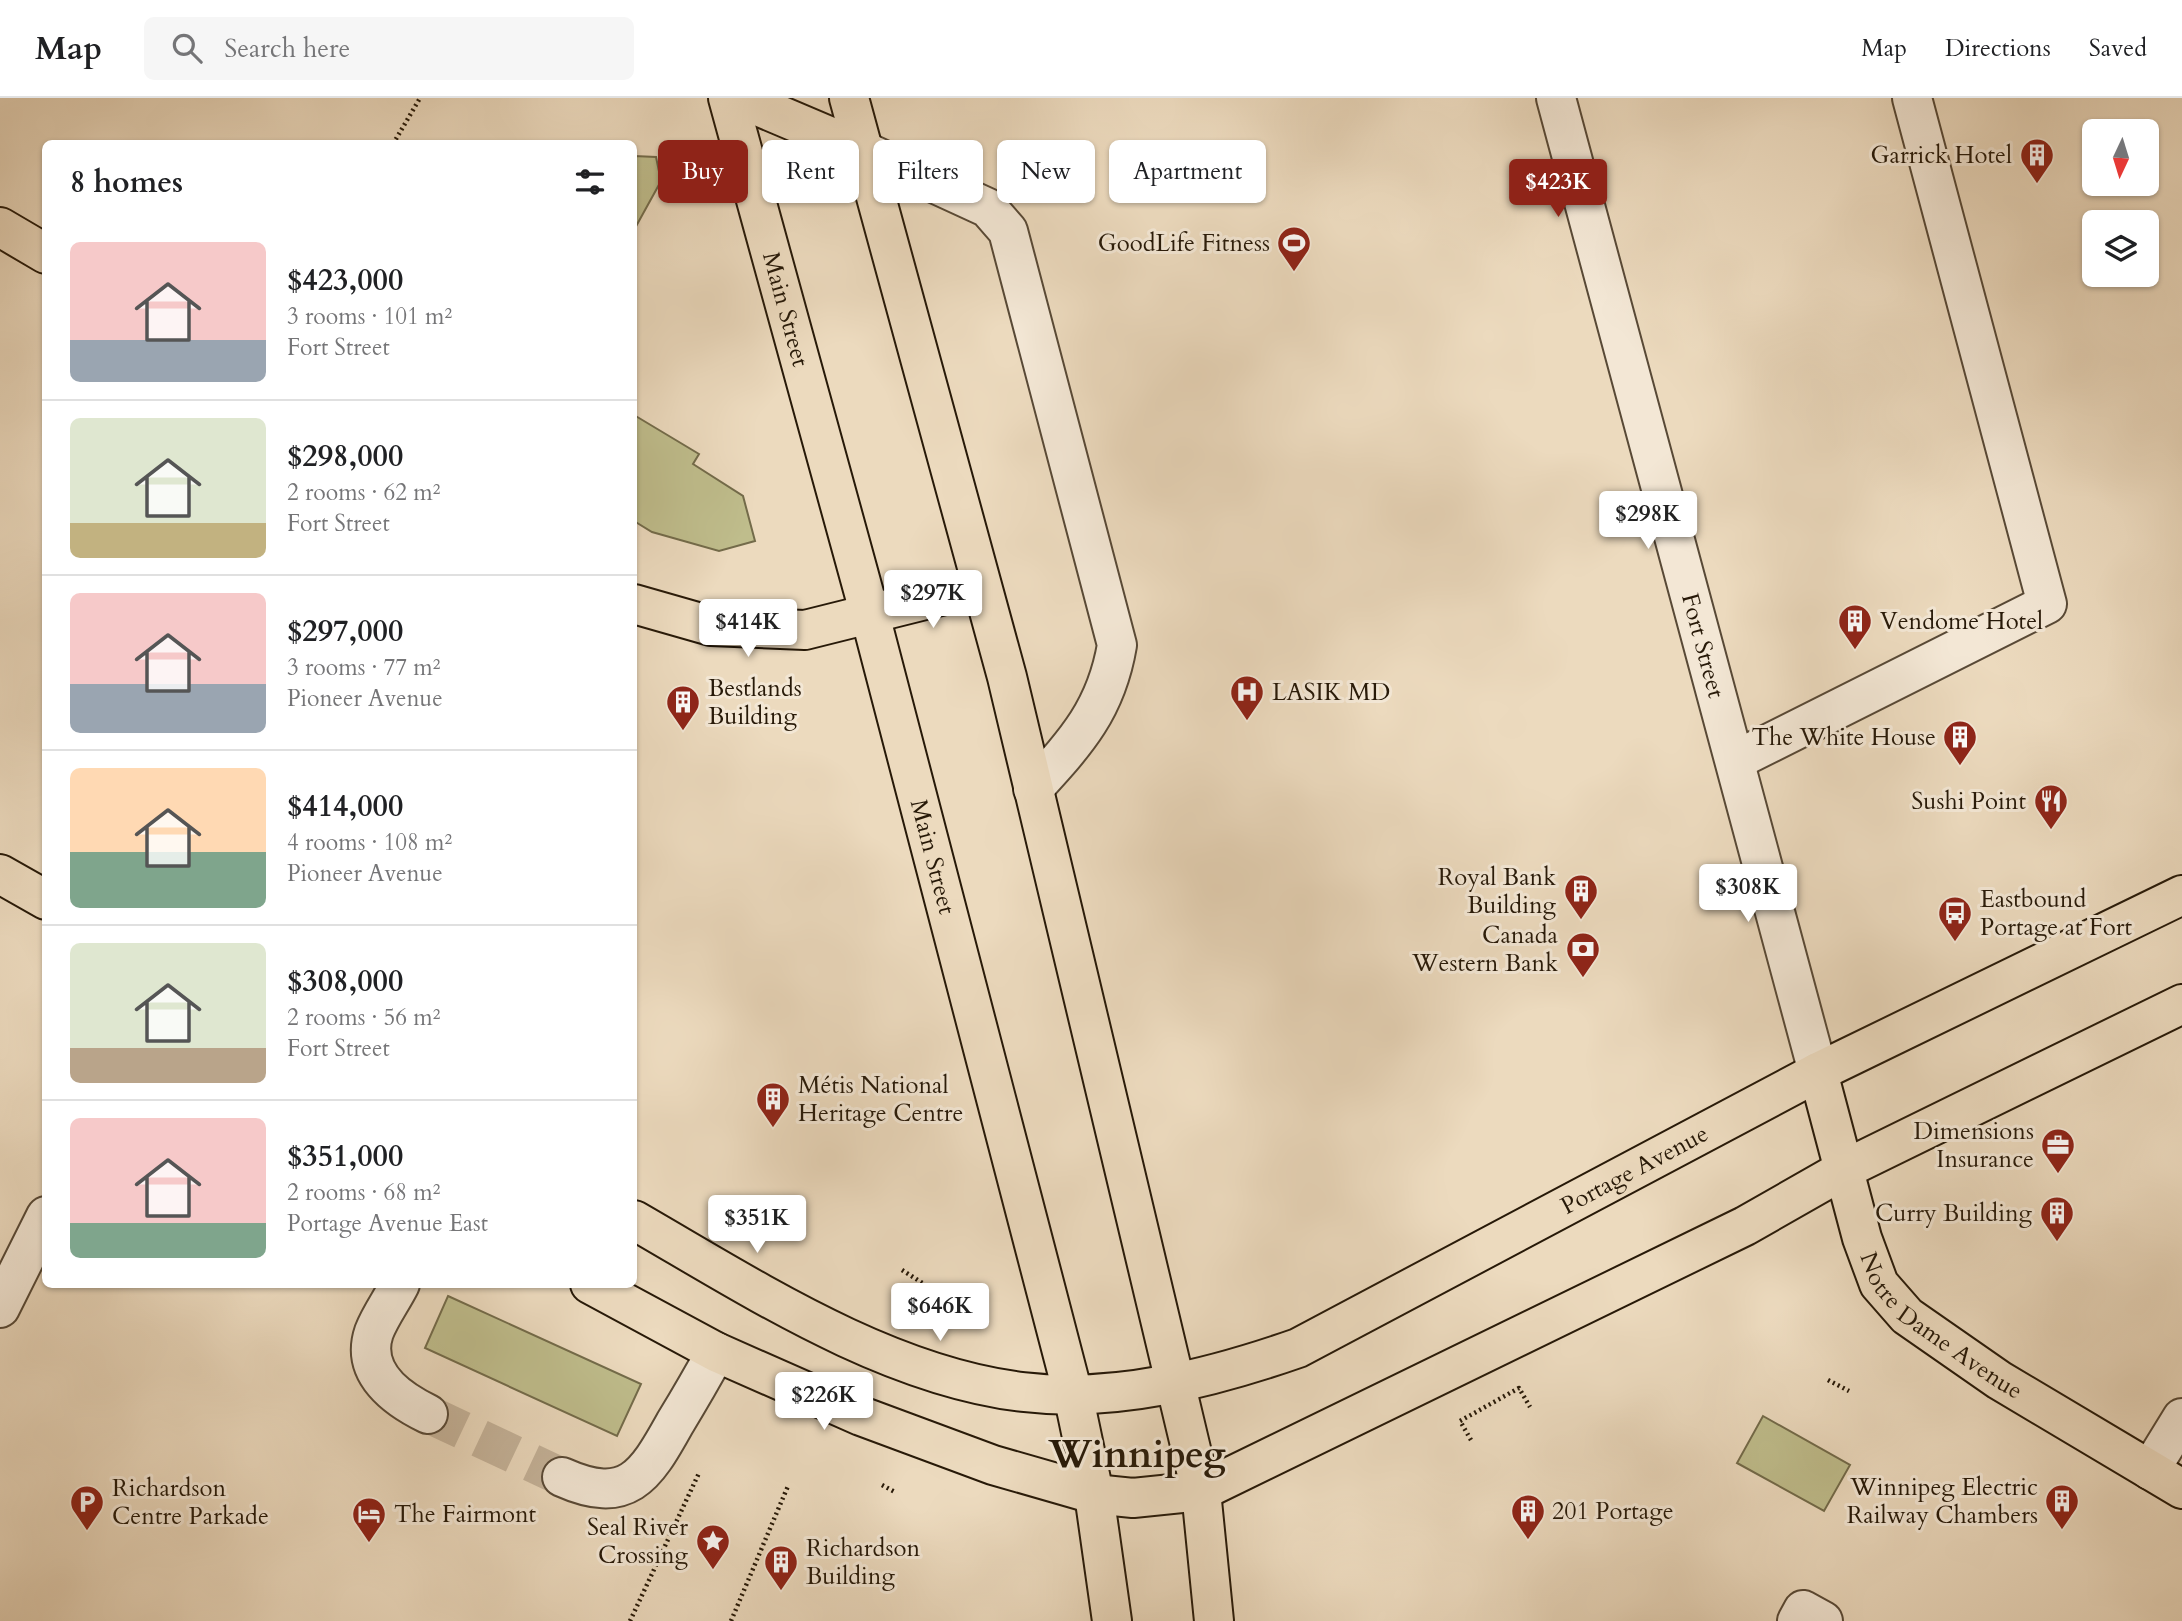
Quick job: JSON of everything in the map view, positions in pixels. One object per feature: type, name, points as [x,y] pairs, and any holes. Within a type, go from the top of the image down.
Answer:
[{"type":"main road","name":"Main Street","points":[[728,98],[870,615],[1073,1394],[1094,1494],[1112,1621]]},
{"type":"main road","points":[[739,98],[864,151]]},
{"type":"main road","points":[[849,98],[1007,677],[1176,1382],[1201,1491],[1214,1621]]},
{"type":"main road","points":[[0,227],[42,252]]},
{"type":"main road","points":[[637,605],[711,626],[805,630],[981,586]]},
{"type":"main road","points":[[0,874],[42,898]]},
{"type":"main road","name":"Portage Avenue","points":[[637,1222],[803,1315],[873,1349],[931,1371],[987,1387],[1073,1394],[1176,1382],[1238,1369],[1298,1348],[1818,1072],[2182,895]]},
{"type":"main road","points":[[597,1288],[716,1352],[861,1416],[993,1465],[1094,1494],[1133,1498],[1201,1491],[1745,1226],[1845,1170],[2182,1004]]},
{"type":"main road","name":"Notre Dame Avenue","points":[[1818,1072],[1862,1238],[1879,1284],[1907,1315],[1999,1380],[2182,1489]]},
{"type":"street","name":"Fort Street","points":[[1556,98],[1818,1072]]},
{"type":"street","points":[[1736,760],[2047,604],[1912,98]]},
{"type":"street","points":[[864,151],[988,208],[1008,231],[1117,645],[1111,679],[1080,737],[1033,789]]},
{"type":"street","points":[[0,1308],[42,1224]]},
{"type":"street","points":[[398,1288],[374,1333],[374,1359],[384,1387],[400,1401],[428,1414]]},
{"type":"street","points":[[562,1477],[586,1488],[603,1490],[620,1488],[635,1481],[652,1465],[716,1352]]},
{"type":"street","points":[[2150,1470],[2182,1418]]},
{"type":"street","points":[[1797,1621],[1803,1610],[1823,1621]]},
{"type":"path","points":[[395,140],[420,98]]},
{"type":"path","points":[[902,1270],[949,1300],[954,1313]]},
{"type":"path","points":[[1828,1380],[1849,1391]]},
{"type":"path","points":[[1471,1440],[1460,1421],[1519,1388],[1530,1407]]},
{"type":"path","points":[[630,1621],[703,1464]]},
{"type":"path","points":[[882,1485],[895,1492]]},
{"type":"path","points":[[731,1621],[788,1486]]},
{"type":"shaded area","points":[[637,156],[656,157],[658,186],[637,225]]},
{"type":"shaded area","points":[[637,417],[699,454],[693,464],[743,496],[755,541],[719,551],[652,532],[637,523]]},
{"type":"shaded area","points":[[448,1296],[641,1384],[617,1436],[425,1348]]},
{"type":"shaded area","points":[[1763,1416],[1850,1465],[1824,1511],[1737,1463]]},
{"type":"tunnel","points":[[428,1414],[562,1477]]},
{"type":"place","name":"Garrick Hotel","points":[[2037,185]]},
{"type":"place","name":"GoodLife Fitness","points":[[1294,273]]},
{"type":"place","name":"Vendome Hotel","points":[[1855,651]]},
{"type":"place","name":"LASIK MD","points":[[1247,722]]},
{"type":"place","name":"Bestlands Building","points":[[683,732]]},
{"type":"place","name":"The White House","points":[[1960,767]]},
{"type":"place","name":"Sushi Point","points":[[2051,831]]},
{"type":"place","name":"Royal Bank Building","points":[[1581,921]]},
{"type":"place","name":"Eastbound Portage at Fort","points":[[1955,943]]},
{"type":"place","name":"Canada Western Bank","points":[[1583,979]]},
{"type":"place","name":"Métis National Heritage Centre","points":[[773,1129]]},
{"type":"place","name":"Dimensions Insurance","points":[[2058,1175]]},
{"type":"place","name":"Curry Building","points":[[2057,1243]]},
{"type":"place","name":"Winnipeg Electric Railway Chambers","points":[[2062,1531]]},
{"type":"place","name":"Richardson Centre Parkade","points":[[87,1532]]},
{"type":"place","name":"201 Portage","points":[[1528,1541]]},
{"type":"place","name":"The Fairmont","points":[[369,1544]]},
{"type":"place","name":"Seal River Crossing","points":[[713,1571]]},
{"type":"place","name":"Richardson Building","points":[[781,1592]]},
{"type":"district","name":"Winnipeg","points":[[1137,1455]]}]
